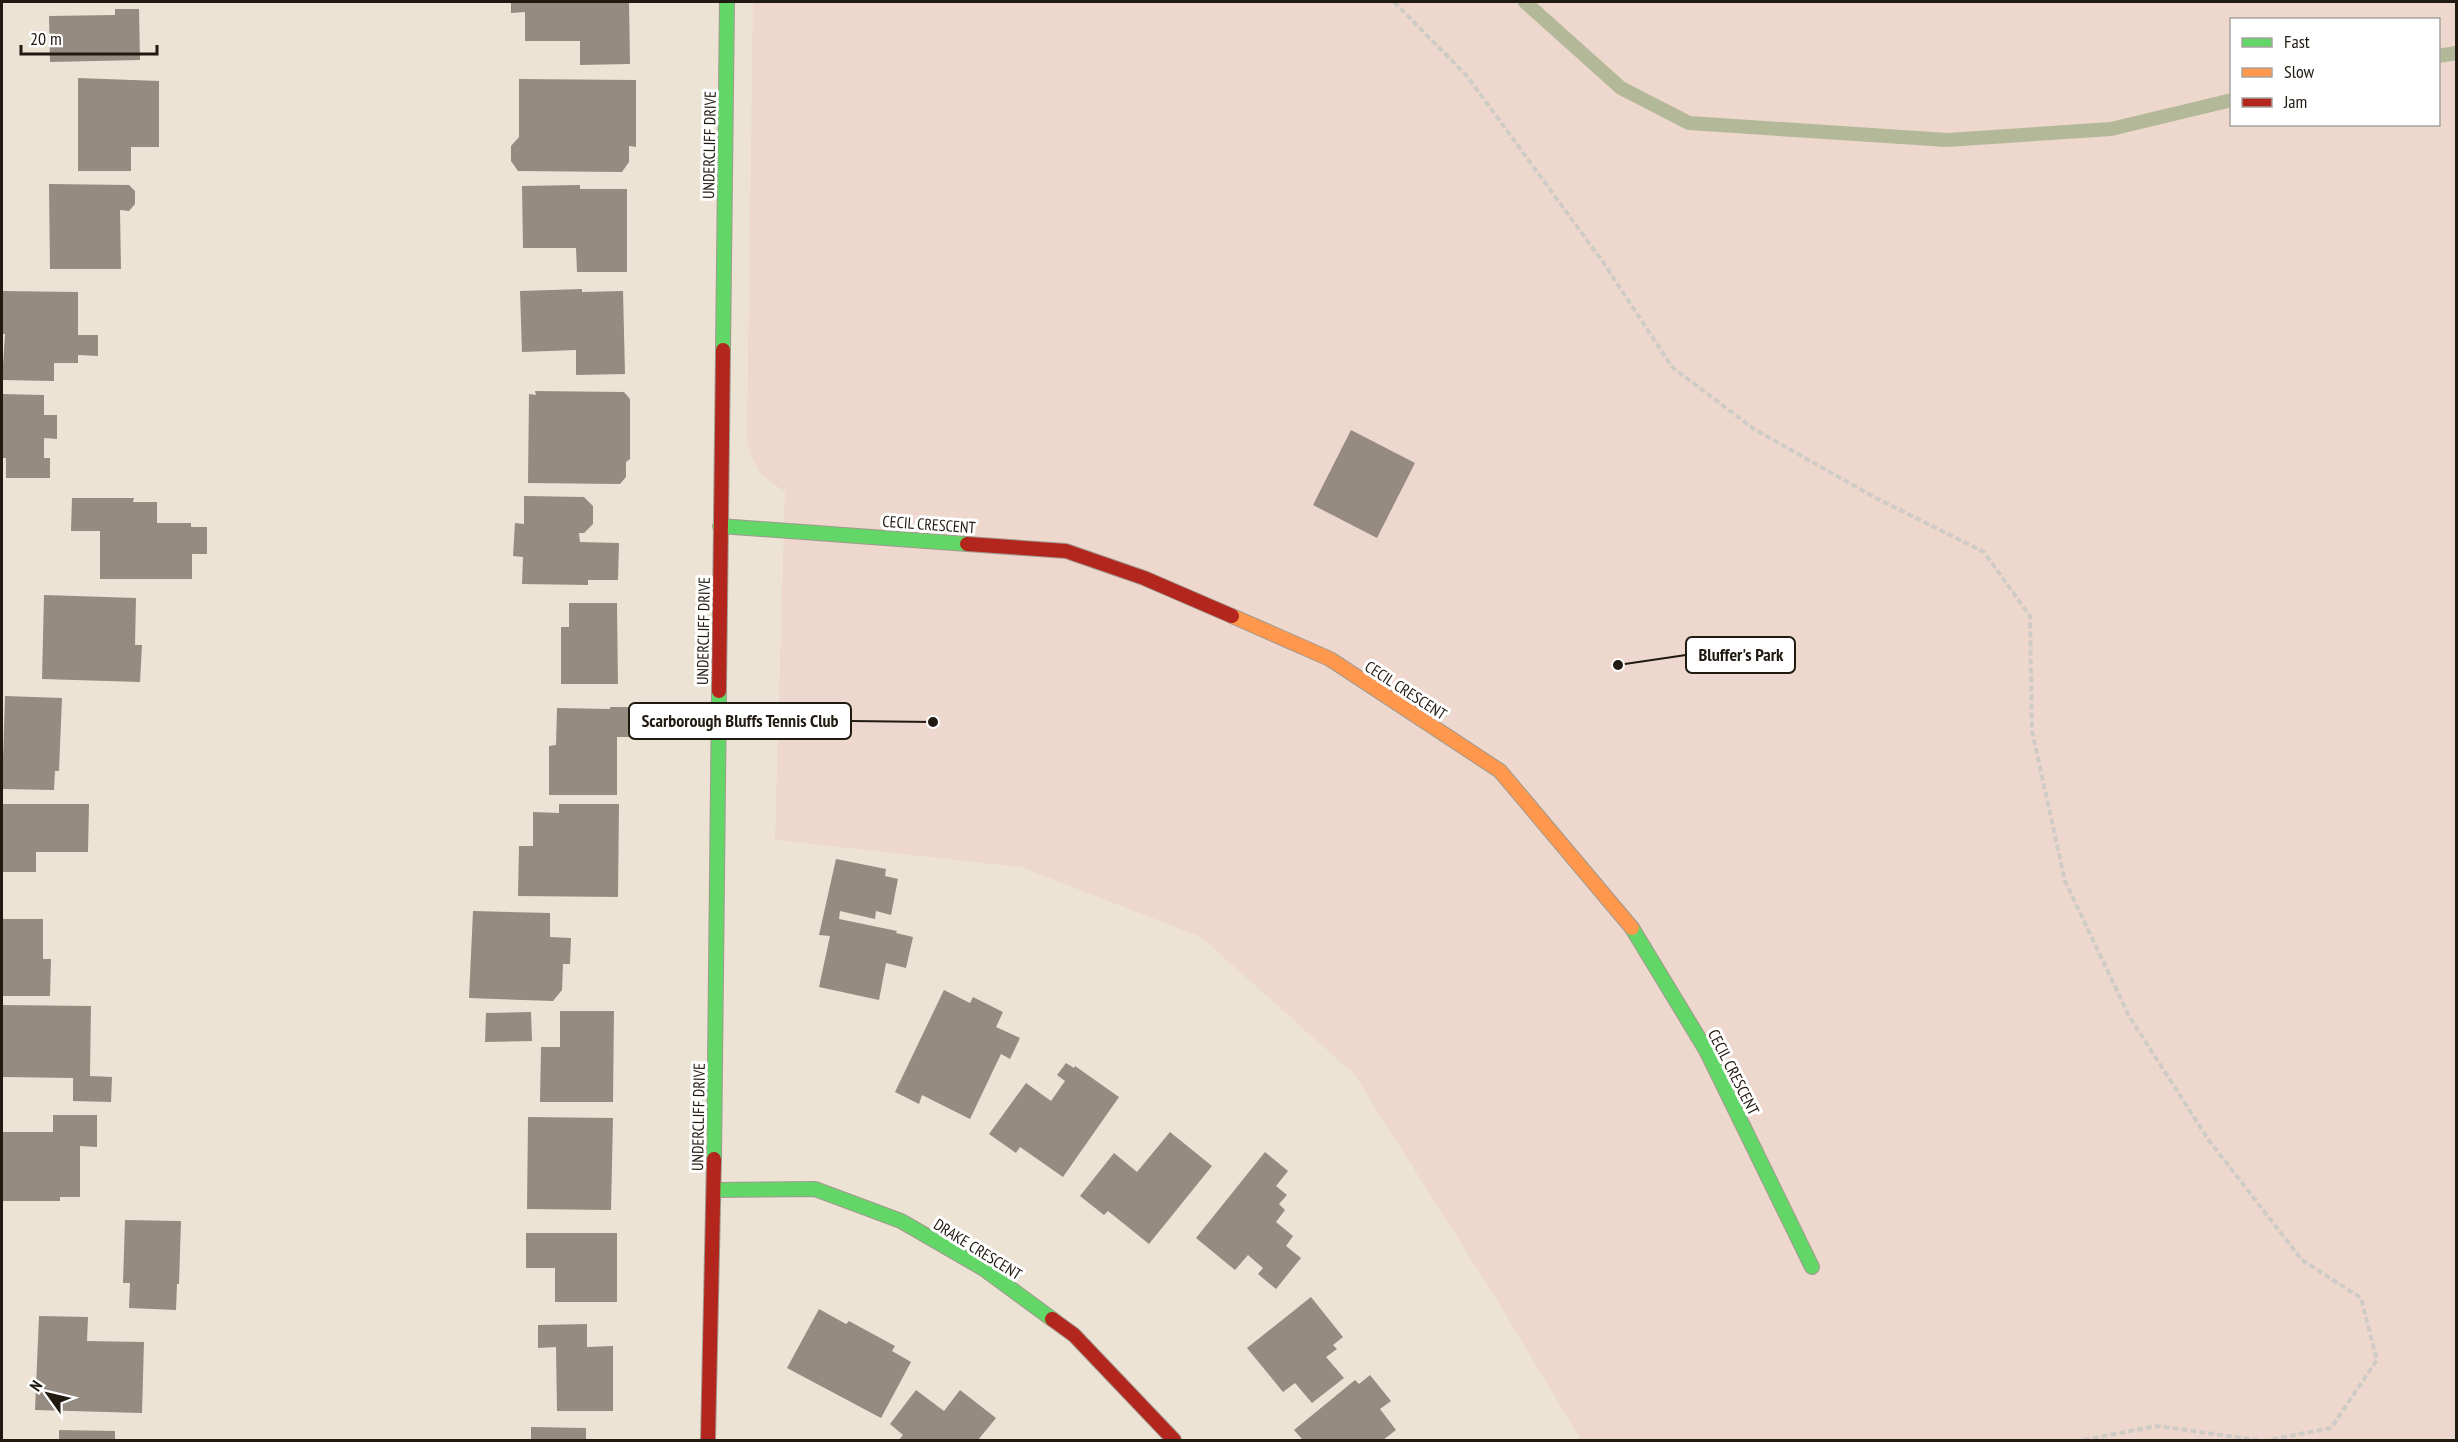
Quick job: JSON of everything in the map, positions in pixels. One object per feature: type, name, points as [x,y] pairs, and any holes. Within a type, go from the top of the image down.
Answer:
[{"type":"street","name":"UNDERCLIFF DRIVE","points":[[708,1440],[714,1190],[727,2]]},
{"type":"street","name":"CECIL CRESCENT","points":[[720,526],[1066,551],[1144,578],[1330,660],[1500,771],[1630,924],[1706,1050],[1812,1267]]},
{"type":"street","name":"DRAKE CRESCENT","points":[[714,1190],[815,1189],[901,1221],[984,1269],[1074,1335],[1174,1440]]},
{"type":"path","points":[[1394,2],[1467,76],[1603,262],[1672,367],[1754,429],[1874,497],[1984,552],[2030,616],[2032,730],[2065,881],[2129,1016],[2208,1138],[2302,1260],[2361,1298],[2377,1360],[2331,1428],[2268,1440]]},
{"type":"path","points":[[2084,1440],[2156,1425],[2258,1440]]},
{"type":"shaded area","points":[[753,2],[2456,2],[2456,1440],[1581,1440],[1502,1308],[1354,1074],[1201,937],[1021,867],[775,840],[785,491],[758,470],[747,439]]},
{"type":"building","points":[[511,2],[629,2],[630,64],[580,65],[580,41],[525,41],[525,12],[511,13]]},
{"type":"building","points":[[115,9],[139,9],[140,60],[50,62],[49,16],[115,15]]},
{"type":"building","points":[[78,78],[159,81],[159,147],[131,147],[131,171],[78,171]]},
{"type":"building","points":[[519,79],[636,80],[636,147],[629,146],[629,162],[622,172],[518,171],[511,161],[511,146],[519,137]]},
{"type":"building","points":[[49,184],[129,185],[135,191],[135,204],[129,211],[120,210],[121,269],[50,269]]},
{"type":"building","points":[[580,185],[580,189],[627,189],[627,272],[577,272],[576,248],[523,248],[522,186]]},
{"type":"building","points":[[582,289],[582,292],[623,291],[625,374],[576,375],[576,350],[522,352],[520,291]]},
{"type":"building","points":[[2,291],[78,292],[78,335],[98,335],[98,356],[78,355],[78,363],[54,363],[54,381],[2,380],[5,334],[2,334]]},
{"type":"building","points":[[535,391],[624,392],[630,399],[630,459],[626,462],[626,477],[620,484],[528,483],[529,394],[536,395]]},
{"type":"building","points":[[2,394],[44,395],[44,415],[57,415],[57,439],[44,438],[44,458],[50,458],[50,478],[6,478],[6,458],[2,458]]},
{"type":"building","points":[[1351,430],[1415,463],[1377,538],[1313,505]]},
{"type":"building","points":[[524,496],[584,497],[593,506],[593,524],[584,533],[579,533],[580,542],[619,543],[618,580],[588,580],[588,585],[522,584],[523,557],[513,556],[515,523],[524,524]]},
{"type":"building","points":[[72,498],[134,498],[133,502],[157,502],[157,523],[191,523],[191,527],[207,527],[207,554],[192,554],[192,579],[100,579],[100,531],[71,531]]},
{"type":"building","points":[[44,595],[136,598],[135,645],[142,645],[140,682],[42,679]]},
{"type":"building","points":[[569,603],[617,603],[618,684],[561,684],[561,627],[569,627]]},
{"type":"building","points":[[5,696],[62,698],[59,771],[55,771],[54,790],[2,789]]},
{"type":"building","points":[[610,707],[630,707],[630,737],[617,737],[617,795],[549,795],[549,746],[556,745],[557,708],[610,709]]},
{"type":"building","points":[[2,804],[89,804],[88,852],[36,852],[36,872],[2,872]]},
{"type":"building","points":[[559,804],[619,804],[618,897],[518,896],[519,846],[533,846],[533,812],[559,813]]},
{"type":"building","points":[[836,859],[886,869],[885,876],[898,879],[891,915],[876,911],[875,919],[840,911],[839,919],[897,931],[896,933],[913,937],[906,968],[886,963],[879,1000],[819,987],[830,936],[819,935]]},
{"type":"building","points":[[473,911],[550,913],[550,937],[571,938],[570,964],[563,964],[562,990],[553,1001],[469,998]]},
{"type":"building","points":[[2,919],[43,919],[43,959],[51,959],[50,996],[2,996]]},
{"type":"building","points":[[944,990],[970,1003],[973,997],[1003,1012],[996,1027],[1020,1038],[1010,1059],[1001,1054],[970,1119],[922,1095],[919,1104],[895,1092]]},
{"type":"building","points":[[2,1005],[91,1006],[90,1076],[112,1077],[111,1102],[73,1101],[73,1078],[2,1077]]},
{"type":"building","points":[[560,1011],[614,1011],[613,1102],[540,1102],[541,1047],[560,1047]]},
{"type":"building","points":[[531,1012],[532,1041],[485,1042],[486,1013]]},
{"type":"building","points":[[1066,1063],[1074,1068],[1075,1066],[1119,1097],[1063,1177],[1020,1147],[1016,1153],[989,1134],[1026,1083],[1051,1101],[1065,1081],[1057,1075]]},
{"type":"building","points":[[53,1115],[97,1115],[97,1147],[80,1146],[80,1197],[60,1197],[60,1201],[2,1201],[2,1132],[53,1132]]},
{"type":"building","points":[[528,1117],[613,1118],[611,1210],[527,1209]]},
{"type":"building","points":[[1170,1132],[1212,1166],[1149,1244],[1108,1211],[1104,1215],[1080,1196],[1114,1153],[1137,1172]]},
{"type":"building","points":[[1265,1152],[1288,1171],[1276,1186],[1287,1195],[1279,1204],[1285,1210],[1276,1222],[1293,1236],[1286,1246],[1301,1258],[1276,1289],[1258,1274],[1263,1268],[1248,1255],[1235,1270],[1196,1238]]},
{"type":"building","points":[[125,1220],[181,1221],[176,1310],[129,1308],[130,1283],[123,1283]]},
{"type":"building","points":[[526,1233],[617,1233],[617,1302],[555,1302],[555,1268],[526,1268]]},
{"type":"building","points":[[1311,1297],[1343,1337],[1333,1345],[1337,1349],[1326,1357],[1344,1378],[1312,1403],[1295,1383],[1283,1392],[1247,1348]]},
{"type":"building","points":[[819,1309],[846,1324],[849,1321],[895,1346],[892,1351],[911,1362],[881,1418],[787,1368]]},
{"type":"building","points":[[39,1316],[88,1317],[87,1341],[144,1342],[142,1413],[35,1410]]},
{"type":"building","points":[[587,1324],[587,1347],[613,1346],[613,1411],[557,1411],[556,1347],[538,1348],[538,1325]]},
{"type":"building","points":[[1370,1375],[1391,1401],[1380,1409],[1396,1430],[1383,1440],[1303,1440],[1294,1430],[1355,1380],[1359,1384]]},
{"type":"building","points":[[916,1390],[944,1411],[960,1390],[996,1418],[978,1440],[899,1440],[903,1435],[890,1424]]},
{"type":"building","points":[[531,1427],[586,1428],[586,1440],[531,1440]]},
{"type":"building","points":[[59,1430],[115,1431],[115,1440],[59,1440]]},
{"type":"waterway","points":[[1525,2],[1621,88],[1689,123],[1947,140],[2111,129],[2230,100]]},
{"type":"waterway","points":[[2440,56],[2456,53]]},
{"type":"traffic: fast","points":[[723,350],[727,2]]},
{"type":"traffic: fast","points":[[720,526],[967,544]]},
{"type":"traffic: fast","points":[[714,1159],[719,691]]},
{"type":"traffic: fast","points":[[1632,928],[1706,1050],[1812,1267]]},
{"type":"traffic: fast","points":[[714,1190],[815,1189],[901,1221],[984,1269],[1052,1319]]},
{"type":"traffic: slow","points":[[1232,616],[1330,659],[1500,771],[1632,928]]},
{"type":"traffic: jam","points":[[719,691],[723,350]]},
{"type":"traffic: jam","points":[[967,544],[1066,551],[1144,578],[1232,616]]},
{"type":"traffic: jam","points":[[708,1440],[714,1159]]},
{"type":"traffic: jam","points":[[1052,1319],[1074,1335],[1174,1440]]},
{"type":"place","name":"Bluffer's Park","points":[[1618,665]]},
{"type":"place","name":"Scarborough Bluffs Tennis Club","points":[[933,722]]}]
